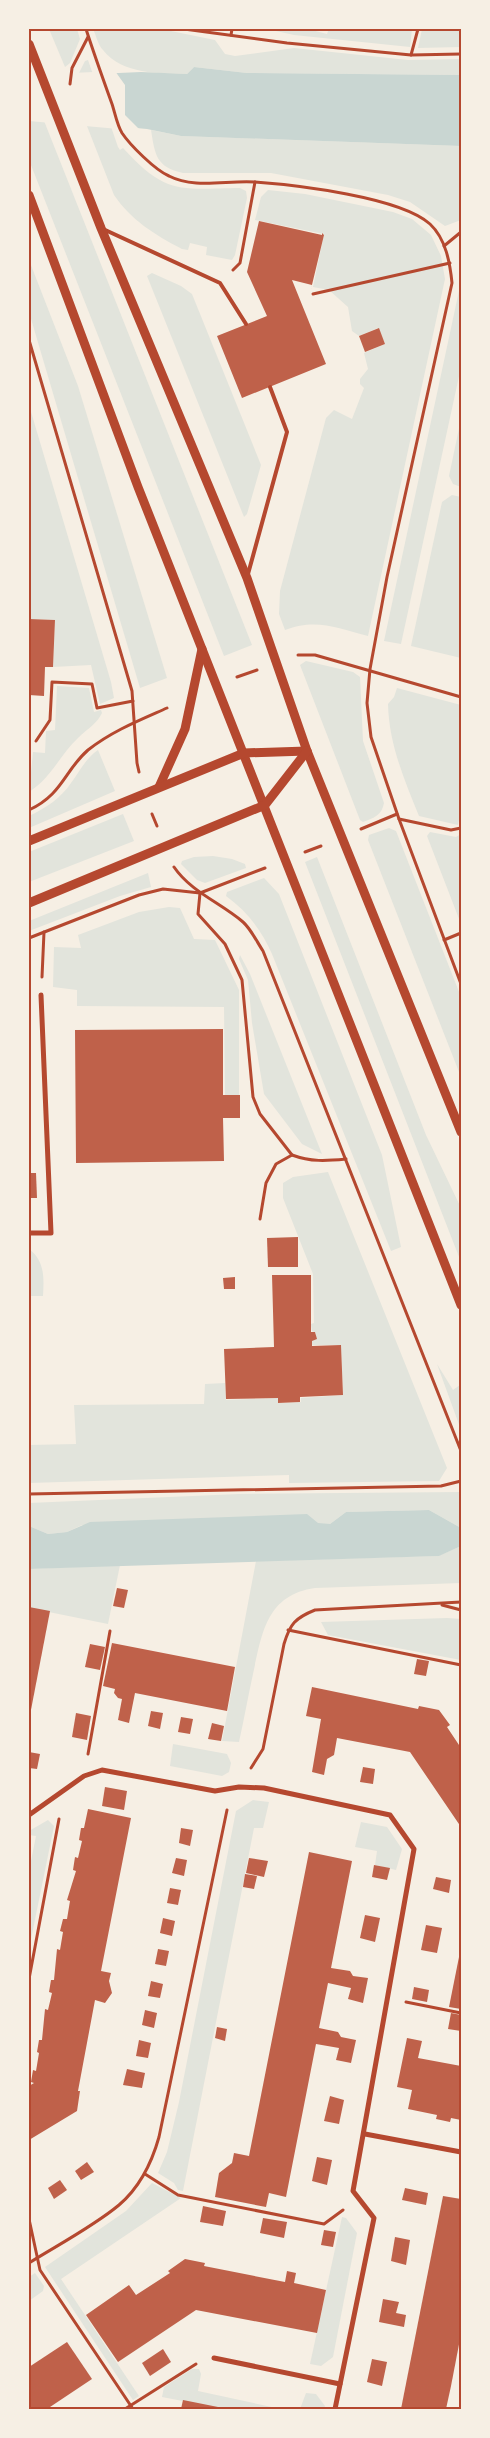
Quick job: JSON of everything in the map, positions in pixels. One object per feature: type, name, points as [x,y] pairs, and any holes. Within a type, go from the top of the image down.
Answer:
[{"type":"street","points":[[29,44],[101,228],[247,578],[308,751],[461,1132]]},
{"type":"street","points":[[29,195],[138,487],[461,1305]]},
{"type":"street","points":[[159,787],[185,729],[202,649]]},
{"type":"street","points":[[29,840],[244,753],[308,751]]},
{"type":"street","points":[[29,903],[265,805],[308,751]]},
{"type":"street","points":[[29,1233],[51,1233],[41,995]]},
{"type":"street","points":[[29,1815],[84,1776],[102,1770],[215,1792],[239,1787],[264,1788],[390,1815],[414,1849],[353,2191],[358,2200],[374,2218],[335,2409]]},
{"type":"street","points":[[364,2134],[461,2152]]},
{"type":"street","points":[[214,2358],[340,2384]]},
{"type":"lane","points":[[101,228],[220,283],[246,324]]},
{"type":"lane","points":[[247,578],[287,432],[270,387]]},
{"type":"path","points":[[86,29],[121,132],[148,160],[168,176],[188,182],[254,182],[329,192],[392,205],[411,212],[430,225],[444,246],[450,262],[452,283],[387,577],[370,669],[367,703],[371,737],[399,819],[461,984]]},
{"type":"path","points":[[184,29],[411,55],[461,54]]},
{"type":"path","points":[[231,35],[232,29]]},
{"type":"path","points":[[411,55],[418,29]]},
{"type":"path","points":[[70,85],[72,68],[88,37]]},
{"type":"path","points":[[220,283],[240,263],[254,182]]},
{"type":"path","points":[[444,246],[461,232]]},
{"type":"path","points":[[312,294],[450,262]]},
{"type":"path","points":[[29,340],[118,642],[133,701],[137,763],[145,792],[165,847],[175,869],[200,893],[226,908],[245,924],[263,951],[461,1451]]},
{"type":"path","points":[[217,686],[277,662],[303,654],[370,669],[461,697]]},
{"type":"path","points":[[36,741],[50,720],[52,682],[92,684],[97,708],[133,701]]},
{"type":"path","points":[[29,810],[48,800],[87,751],[112,734],[135,722],[192,697]]},
{"type":"path","points":[[399,819],[451,830],[461,828]]},
{"type":"path","points":[[29,938],[155,891],[200,893]]},
{"type":"path","points":[[200,893],[198,914],[225,944],[242,980],[253,1096],[260,1114],[292,1154],[308,1161],[319,1162],[346,1159]]},
{"type":"path","points":[[41,995],[44,932]]},
{"type":"path","points":[[444,940],[461,933]]},
{"type":"path","points":[[260,1219],[266,1183],[276,1164],[292,1154]]},
{"type":"path","points":[[29,1494],[441,1486],[461,1481]]},
{"type":"path","points":[[262,1749],[288,1630],[299,1617],[315,1610],[461,1602]]},
{"type":"path","points":[[439,1604],[461,1610]]},
{"type":"path","points":[[288,1630],[461,1665]]},
{"type":"path","points":[[84,1776],[110,1631]]},
{"type":"path","points":[[29,2263],[120,2205],[145,2174],[160,2137],[227,1809],[239,1787]]},
{"type":"path","points":[[29,1978],[65,1789]]},
{"type":"path","points":[[388,1998],[461,2013]]},
{"type":"path","points":[[145,2174],[178,2195],[324,2224],[358,2200]]},
{"type":"path","points":[[29,2219],[40,2270],[132,2407]]},
{"type":"path","points":[[125,2409],[132,2407],[190,2365],[214,2358]]},
{"type":"shaded area","points":[[49,29],[77,29],[80,39],[70,63],[65,67]]},
{"type":"shaded area","points":[[93,29],[161,29],[215,40],[225,54],[235,56],[294,48],[408,60],[461,59],[461,75],[247,73],[194,67],[187,74],[153,73],[131,68],[111,58],[101,48]]},
{"type":"shaded area","points":[[267,29],[308,29],[327,34],[329,29],[412,29],[410,47],[294,35]]},
{"type":"shaded area","points":[[422,29],[461,29],[461,47],[418,48]]},
{"type":"shaded area","points":[[88,60],[120,150],[123,148],[151,174],[163,182],[175,186],[202,189],[240,188],[246,191],[247,198],[235,255],[232,260],[206,255],[207,247],[190,243],[188,250],[172,244],[136,219],[114,195],[76,98],[76,79],[85,61]]},
{"type":"shaded area","points":[[194,67],[247,73],[461,75],[461,146],[181,136],[147,129],[29,118],[29,77],[141,72],[187,74]]},
{"type":"shaded area","points":[[29,83],[252,645],[224,656],[29,160]]},
{"type":"shaded area","points":[[151,130],[181,136],[461,146],[461,220],[445,226],[410,202],[388,195],[271,173],[183,173],[167,167],[158,159]]},
{"type":"shaded area","points":[[268,190],[305,194],[393,212],[412,219],[431,235],[441,256],[445,279],[368,636],[336,627],[317,625],[296,626],[285,630],[279,614],[280,591],[326,418],[334,410],[352,419],[364,388],[360,384],[360,379],[368,369],[364,353],[385,344],[378,328],[359,336],[352,331],[348,307],[329,290],[313,287],[324,234],[255,220],[261,197]]},
{"type":"shaded area","points":[[461,241],[461,367],[401,644],[384,641],[460,286],[459,250]]},
{"type":"shaded area","points":[[29,260],[78,386],[167,678],[140,688],[29,312]]},
{"type":"shaded area","points":[[152,273],[181,286],[192,294],[261,465],[247,514],[244,517],[147,276]]},
{"type":"shaded area","points":[[29,405],[111,682],[114,698],[100,704],[91,665],[53,667],[55,620],[29,619]]},
{"type":"shaded area","points":[[461,419],[461,487],[453,484],[449,476]]},
{"type":"shaded area","points":[[452,495],[461,497],[461,658],[411,646],[442,502]]},
{"type":"shaded area","points":[[306,661],[353,672],[360,677],[363,741],[384,803],[377,816],[371,819],[363,822],[360,820],[300,665]]},
{"type":"shaded area","points":[[57,686],[89,688],[94,712],[101,710],[102,713],[43,780],[29,792],[33,752],[45,753],[46,731],[55,730]]},
{"type":"shaded area","points":[[397,688],[461,705],[461,811],[458,825],[419,816],[403,775],[391,733],[388,704],[394,697]]},
{"type":"shaded area","points":[[98,750],[115,791],[29,828],[29,816],[58,798]]},
{"type":"shaded area","points":[[123,814],[134,841],[29,882],[29,852]]},
{"type":"shaded area","points":[[389,828],[396,831],[461,997],[461,1077],[368,840],[369,835]]},
{"type":"shaded area","points":[[430,832],[456,837],[461,834],[461,924],[427,836]]},
{"type":"shaded area","points":[[213,856],[232,859],[245,864],[246,868],[205,883],[197,880],[181,864],[182,861],[194,857]]},
{"type":"shaded area","points":[[317,857],[426,1135],[461,1208],[461,1262],[305,862]]},
{"type":"shaded area","points":[[148,873],[151,887],[120,896],[29,931],[29,921]]},
{"type":"shaded area","points":[[264,878],[279,894],[382,1155],[401,1247],[391,1251],[272,954],[264,937],[253,922],[241,908],[226,896],[227,892]]},
{"type":"shaded area","points":[[169,907],[180,908],[194,939],[215,940],[239,990],[239,1095],[225,1095],[224,1007],[77,1006],[77,990],[53,987],[54,947],[81,948],[78,935],[139,912]]},
{"type":"shaded area","points":[[240,955],[250,974],[322,1154],[302,1144],[264,1094],[252,1023],[248,980],[239,959]]},
{"type":"shaded area","points":[[328,1172],[447,1468],[439,1481],[289,1483],[289,1475],[29,1483],[29,1445],[76,1444],[74,1405],[204,1404],[205,1384],[225,1383],[226,1400],[278,1398],[278,1403],[301,1402],[301,1398],[343,1395],[341,1345],[312,1345],[312,1341],[316,1339],[316,1333],[312,1331],[311,1324],[314,1323],[313,1274],[283,1198],[283,1183],[293,1177]]},
{"type":"shaded area","points":[[29,1249],[41,1264],[43,1296],[29,1296]]},
{"type":"shaded area","points":[[437,1364],[453,1390],[460,1385],[461,1387],[461,1430]]},
{"type":"shaded area","points":[[461,1492],[461,1528],[429,1510],[346,1512],[330,1524],[82,1525],[67,1532],[48,1534],[29,1526],[29,1503],[239,1494]]},
{"type":"shaded area","points":[[429,1510],[461,1528],[461,1546],[439,1556],[29,1569],[29,1526],[48,1534],[67,1532],[90,1522],[307,1514],[318,1523],[330,1524],[346,1512]]},
{"type":"shaded area","points":[[461,1546],[461,1583],[315,1588],[299,1592],[286,1599],[276,1608],[264,1631],[256,1659],[239,1742],[222,1741],[256,1561],[438,1556]]},
{"type":"shaded area","points":[[120,1565],[108,1624],[29,1608],[29,1569]]},
{"type":"shaded area","points":[[461,1619],[461,1660],[328,1635],[321,1622]]},
{"type":"shaded area","points":[[173,1744],[227,1754],[231,1763],[229,1772],[222,1776],[170,1766]]},
{"type":"shaded area","points":[[253,1800],[269,1802],[263,1828],[254,1828],[183,2191],[178,2190],[174,2183],[158,2173],[167,2152],[179,2102],[236,1811]]},
{"type":"shaded area","points":[[48,1820],[54,1826],[29,1949],[29,1871],[36,1836],[29,1835],[29,1831]]},
{"type":"shaded area","points":[[361,1822],[387,1827],[402,1849],[396,1870],[375,1865],[377,1851],[355,1847]]},
{"type":"shaded area","points":[[152,2183],[181,2198],[61,2279],[139,2396],[133,2400],[45,2267],[126,2211]]},
{"type":"shaded area","points":[[342,2217],[346,2218],[357,2233],[333,2357],[321,2366],[310,2364]]},
{"type":"shaded area","points":[[35,2273],[44,2286],[43,2291],[29,2301],[29,2277]]},
{"type":"shaded area","points":[[192,2369],[199,2369],[201,2374],[198,2391],[281,2409],[224,2409],[162,2397],[164,2387]]},
{"type":"shaded area","points":[[306,2393],[316,2394],[325,2406],[324,2409],[300,2409]]},
{"type":"pier","points":[[115,71],[125,85],[125,115],[141,131],[29,121],[29,75]]},
{"type":"building","points":[[259,221],[322,235],[322,233],[324,235],[312,285],[292,280],[326,364],[242,398],[217,336],[267,316],[247,272]]},
{"type":"building","points":[[379,328],[385,344],[365,352],[359,336]]},
{"type":"building","points":[[29,619],[55,620],[53,667],[45,667],[44,696],[29,695]]},
{"type":"building","points":[[223,1029],[223,1095],[240,1095],[240,1118],[223,1118],[224,1161],[76,1163],[75,1030]]},
{"type":"building","points":[[29,1173],[36,1173],[37,1198],[29,1198]]},
{"type":"building","points":[[298,1237],[298,1267],[268,1267],[267,1238]]},
{"type":"building","points":[[272,1275],[311,1275],[311,1332],[315,1332],[317,1339],[312,1341],[312,1346],[341,1345],[343,1395],[300,1397],[300,1402],[278,1403],[278,1398],[226,1399],[224,1349],[274,1347]]},
{"type":"building","points":[[235,1277],[235,1289],[224,1289],[223,1278]]},
{"type":"building","points":[[117,1588],[128,1590],[124,1608],[113,1606]]},
{"type":"building","points":[[29,1607],[50,1611],[30,1715],[29,1715]]},
{"type":"building","points":[[112,1643],[235,1667],[227,1711],[135,1693],[129,1723],[118,1720],[122,1699],[118,1698],[114,1693],[115,1689],[103,1686]]},
{"type":"building","points":[[90,1644],[105,1647],[100,1670],[85,1667]]},
{"type":"building","points":[[417,1659],[429,1661],[426,1676],[414,1674]]},
{"type":"building","points":[[312,1687],[418,1709],[419,1706],[439,1710],[450,1725],[447,1727],[461,1748],[461,1827],[410,1752],[337,1738],[334,1755],[327,1759],[324,1775],[312,1772],[321,1719],[306,1716]]},
{"type":"building","points":[[151,1711],[163,1713],[160,1729],[148,1726]]},
{"type":"building","points":[[76,1713],[91,1716],[87,1740],[72,1737]]},
{"type":"building","points":[[181,1717],[193,1719],[190,1734],[178,1732]]},
{"type":"building","points":[[212,1723],[224,1726],[221,1741],[208,1739]]},
{"type":"building","points":[[29,1752],[40,1754],[37,1769],[29,1768]]},
{"type":"building","points":[[363,1767],[375,1769],[373,1784],[360,1782]]},
{"type":"building","points":[[105,1787],[127,1791],[124,1810],[102,1806]]},
{"type":"building","points":[[88,1809],[131,1818],[101,1971],[111,1973],[109,1981],[112,1993],[105,2003],[95,2000],[78,2091],[80,2091],[77,2111],[29,2140],[29,2086],[34,2083],[31,2082],[33,2070],[36,2071],[39,2053],[37,2052],[39,2040],[42,2040],[45,2009],[48,2010],[52,1993],[49,1992],[51,1980],[54,1980],[57,1949],[60,1950],[63,1932],[60,1931],[63,1919],[67,1919],[70,1901],[67,1900],[76,1871],[73,1870],[75,1857],[78,1858],[82,1841],[79,1840],[81,1828],[84,1828]]},
{"type":"building","points":[[181,1828],[193,1830],[190,1846],[179,1843]]},
{"type":"building","points":[[309,1852],[352,1861],[331,1968],[350,1971],[353,1976],[368,1978],[363,2003],[348,1999],[351,1988],[328,1983],[319,2028],[338,2032],[341,2037],[356,2040],[351,2063],[336,2060],[339,2048],[316,2044],[286,2197],[269,2193],[266,2207],[215,2197],[219,2173],[232,2163],[234,2153],[249,2156]]},
{"type":"building","points":[[176,1858],[187,1860],[184,1876],[172,1873]]},
{"type":"building","points":[[249,1858],[268,1861],[264,1877],[246,1873]]},
{"type":"building","points":[[374,1865],[390,1868],[387,1880],[372,1877]]},
{"type":"building","points":[[245,1874],[257,1876],[254,1889],[243,1887]]},
{"type":"building","points":[[436,1877],[451,1880],[449,1893],[433,1889]]},
{"type":"building","points":[[170,1888],[181,1890],[178,1905],[167,1903]]},
{"type":"building","points":[[365,1915],[380,1918],[375,1942],[360,1938]]},
{"type":"building","points":[[163,1918],[175,1921],[172,1936],[160,1933]]},
{"type":"building","points":[[426,1925],[442,1928],[437,1953],[421,1950]]},
{"type":"building","points":[[158,1949],[169,1951],[166,1966],[155,1964]]},
{"type":"building","points":[[461,1952],[461,2009],[449,2007]]},
{"type":"building","points":[[151,1981],[163,1984],[160,1998],[148,1996]]},
{"type":"building","points":[[414,1987],[429,1990],[427,2002],[412,1999]]},
{"type":"building","points":[[145,2010],[157,2013],[154,2028],[142,2025]]},
{"type":"building","points":[[451,2013],[461,2015],[461,2031],[448,2029]]},
{"type":"building","points":[[217,2027],[227,2029],[225,2041],[215,2038]]},
{"type":"building","points":[[407,2038],[422,2041],[418,2058],[461,2066],[461,2120],[451,2118],[450,2122],[436,2119],[437,2115],[408,2109],[412,2090],[397,2087]]},
{"type":"building","points":[[139,2040],[151,2043],[148,2058],[136,2056]]},
{"type":"building","points":[[127,2069],[145,2073],[142,2088],[123,2085]]},
{"type":"building","points":[[330,2096],[344,2100],[339,2124],[324,2121]]},
{"type":"building","points":[[317,2157],[332,2160],[327,2185],[312,2181]]},
{"type":"building","points":[[87,2162],[94,2172],[81,2180],[75,2171]]},
{"type":"building","points":[[60,2180],[67,2190],[54,2199],[48,2188]]},
{"type":"building","points":[[405,2188],[428,2193],[426,2205],[402,2200]]},
{"type":"building","points":[[443,2196],[461,2199],[461,2334],[451,2386],[446,2409],[401,2409]]},
{"type":"building","points":[[203,2206],[226,2211],[223,2226],[200,2222]]},
{"type":"building","points":[[263,2218],[287,2222],[284,2238],[260,2233]]},
{"type":"building","points":[[324,2230],[336,2232],[333,2247],[321,2245]]},
{"type":"building","points":[[395,2237],[410,2240],[406,2265],[391,2261]]},
{"type":"building","points":[[185,2259],[205,2263],[204,2266],[285,2282],[287,2271],[296,2273],[294,2283],[326,2290],[317,2333],[196,2310],[118,2362],[86,2315],[129,2285],[136,2295],[170,2273],[168,2271]]},
{"type":"building","points":[[383,2299],[399,2302],[396,2313],[406,2315],[404,2327],[379,2322]]},
{"type":"building","points":[[67,2342],[92,2379],[47,2409],[29,2409],[29,2367]]},
{"type":"building","points":[[163,2349],[171,2362],[150,2376],[142,2363]]},
{"type":"building","points":[[372,2359],[387,2362],[382,2386],[367,2382]]},
{"type":"building","points":[[183,2400],[223,2408],[223,2409],[181,2409]]}]
